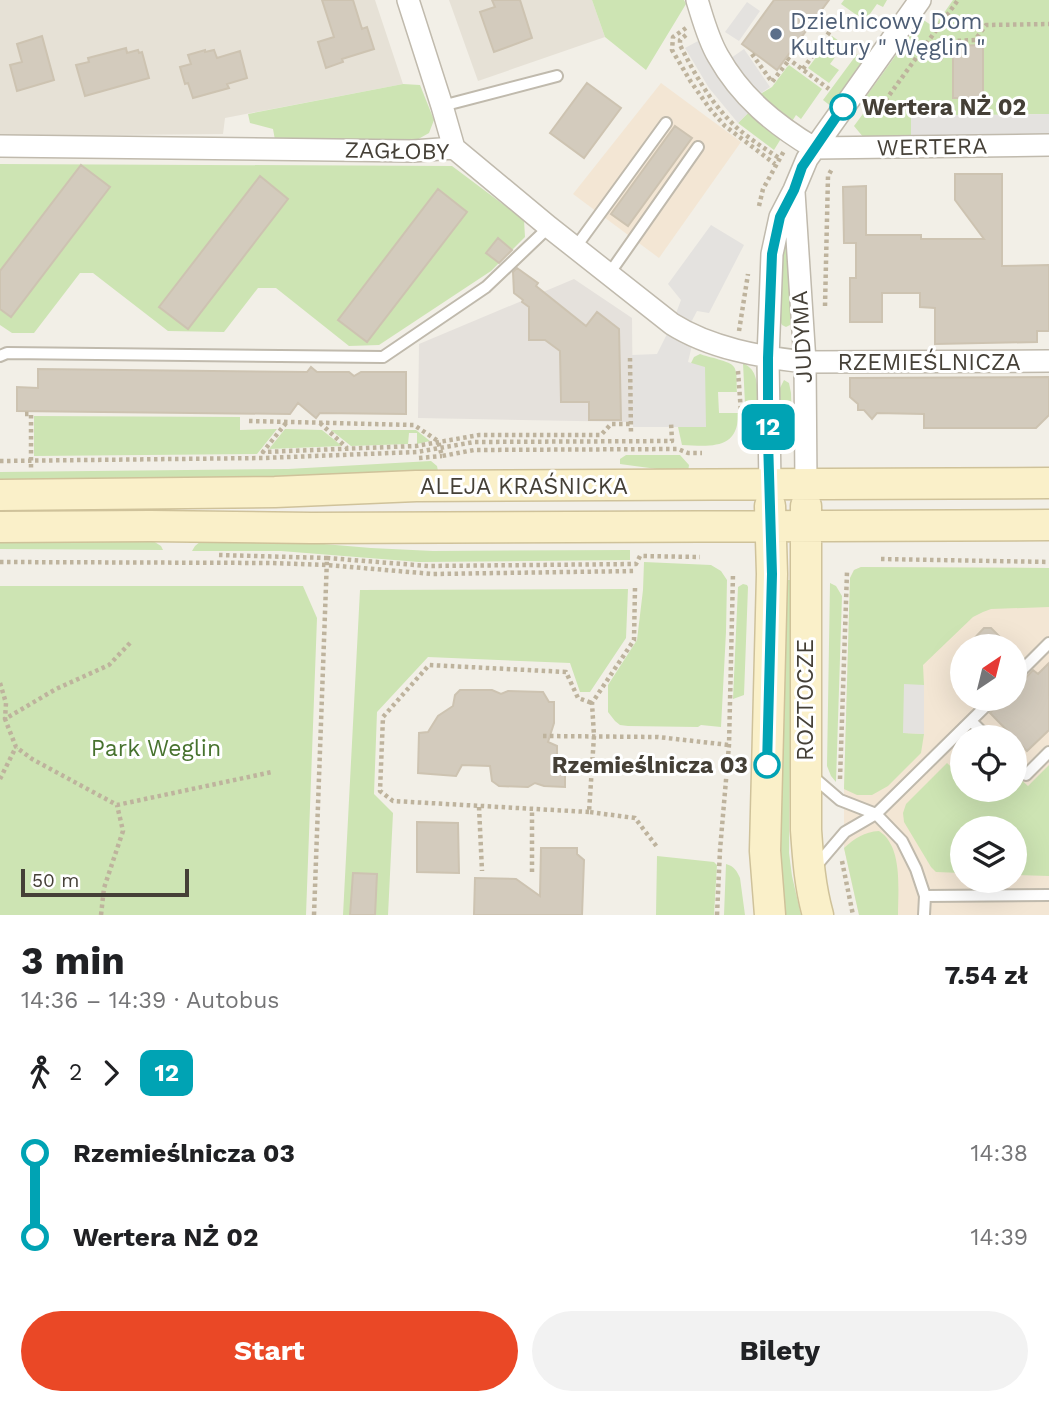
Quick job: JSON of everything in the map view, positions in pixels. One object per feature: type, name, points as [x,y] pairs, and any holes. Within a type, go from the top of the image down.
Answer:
[{"type":"main road","name":"ALEJA KRAŚNICKA","points":[[0,495],[275,492],[442,486],[1049,483]]},
{"type":"main road","name":"ROZTOCZE","points":[[769,485],[772,574],[765,851],[770,915]]},
{"type":"main road","name":"ROZTOCZE","points":[[806,485],[806,830],[809,873],[818,915]]},
{"type":"main road","name":"ALEJA KRAŚNICKA","points":[[0,527],[1049,525]]},
{"type":"street","points":[[408,0],[454,148]]},
{"type":"street","name":"JUDYMA","points":[[769,485],[768,358],[772,254],[780,217],[802,167],[814,148],[920,0]]},
{"type":"street","points":[[700,10],[717,55],[740,89],[794,136],[814,148]]},
{"type":"street","name":"WERTERA","points":[[814,148],[1049,145]]},
{"type":"street","name":"ZAGŁOBY","points":[[0,146],[413,151],[454,148],[549,228],[672,324],[694,337],[768,358]]},
{"type":"street","name":"JUDYMA","points":[[794,190],[805,362],[806,485]]},
{"type":"street","name":"RZEMIEŚLNICZA","points":[[768,358],[805,362],[1049,362]]},
{"type":"lane","points":[[442,106],[558,76]]},
{"type":"lane","points":[[575,248],[666,123]]},
{"type":"lane","points":[[609,274],[698,147]]},
{"type":"lane","points":[[0,356],[7,353],[383,357],[486,287],[549,228]]},
{"type":"lane","points":[[1027,665],[1049,643]]},
{"type":"lane","points":[[1040,652],[1049,660]]},
{"type":"lane","points":[[809,873],[845,832],[876,814],[981,711]]},
{"type":"lane","points":[[971,721],[975,725]]},
{"type":"lane","points":[[1027,774],[1049,752]]},
{"type":"lane","points":[[805,769],[840,800],[876,814],[901,841],[916,869],[925,896],[924,915]]},
{"type":"lane","points":[[925,896],[1049,895]]},
{"type":"path","points":[[868,114],[874,105],[885,101],[958,0]]},
{"type":"path","points":[[700,10],[673,37],[672,50],[709,109],[725,126],[775,164]]},
{"type":"path","points":[[923,49],[939,61],[953,41],[975,40],[986,25],[1049,24]]},
{"type":"path","points":[[803,70],[833,27]]},
{"type":"path","points":[[752,54],[772,82],[788,59],[829,89]]},
{"type":"path","points":[[825,308],[828,176],[834,166]]},
{"type":"path","points":[[630,358],[631,435]]},
{"type":"path","points":[[25,414],[31,414],[32,468]]},
{"type":"path","points":[[249,421],[414,425],[438,442],[442,456],[474,450],[678,449],[688,453],[702,453]]},
{"type":"path","points":[[262,466],[263,455],[286,422]]},
{"type":"path","points":[[263,455],[349,459],[417,452],[474,442],[672,440],[671,422]]},
{"type":"path","points":[[319,423],[349,449],[349,459]]},
{"type":"path","points":[[0,461],[263,455],[416,446],[480,435],[601,435],[611,424],[631,424]]},
{"type":"path","points":[[207,555],[327,558],[428,565],[636,564],[640,556],[700,557]]},
{"type":"path","points":[[314,915],[327,558]]},
{"type":"path","points":[[881,559],[1049,562]]},
{"type":"path","points":[[0,562],[327,565],[433,573],[635,571]]},
{"type":"path","points":[[840,800],[848,572]]},
{"type":"path","points":[[717,915],[729,745],[733,574]]},
{"type":"path","points":[[589,812],[594,736],[592,703],[634,640],[635,588]]},
{"type":"path","points":[[3,719],[56,689],[109,665],[130,643]]},
{"type":"path","points":[[592,703],[578,698],[566,671],[429,665],[383,717],[380,791],[393,801],[589,812],[635,818],[657,848]]},
{"type":"path","points":[[0,683],[6,703],[3,719],[16,747],[32,759],[117,805],[272,772]]},
{"type":"path","points":[[543,736],[658,737],[729,745]]},
{"type":"path","points":[[0,779],[16,747]]},
{"type":"path","points":[[101,915],[104,888],[123,831],[117,805]]},
{"type":"path","points":[[480,807],[482,871]]},
{"type":"path","points":[[532,809],[532,872]]},
{"type":"path","points":[[845,832],[842,862],[853,915]]},
{"type":"shaded area","points":[[0,0],[375,0],[403,84],[225,118],[223,134],[0,136]]},
{"type":"shaded area","points":[[449,0],[592,0],[605,37],[478,81]]},
{"type":"shaded area","points":[[747,2],[760,11],[739,41],[725,32]]},
{"type":"shaded area","points":[[698,41],[722,79],[749,112],[738,123],[709,88],[685,48]]},
{"type":"shaded area","points":[[744,49],[770,87],[757,96],[731,58]]},
{"type":"shaded area","points":[[661,83],[741,142],[659,258],[573,194]]},
{"type":"shaded area","points":[[1049,114],[1049,134],[911,136],[911,116]]},
{"type":"shaded area","points":[[711,225],[744,245],[709,313],[697,311],[686,332],[694,337],[688,362],[705,367],[706,427],[633,427],[632,355],[657,354],[681,300],[668,284]]},
{"type":"shaded area","points":[[574,279],[632,318],[633,422],[418,418],[419,344]]},
{"type":"shaded area","points":[[861,567],[1049,568],[1049,915],[859,915],[844,848],[850,578],[854,570]]},
{"type":"shaded area","points":[[904,684],[924,685],[924,734],[903,733]]},
{"type":"green space","points":[[592,0],[684,0],[686,4],[646,70],[605,37]]},
{"type":"green space","points":[[844,0],[887,0],[883,7],[877,4],[865,21],[841,4]]},
{"type":"green space","points":[[953,0],[1049,0],[1049,114],[912,116],[911,136],[864,138],[854,126],[871,103],[865,98],[922,19],[934,27]]},
{"type":"green space","points":[[832,36],[853,51],[848,58],[839,52],[830,64],[839,70],[829,83],[808,68]]},
{"type":"green space","points":[[857,54],[861,59],[861,66],[832,107],[823,100]]},
{"type":"green space","points":[[789,65],[822,89],[801,119],[796,115],[791,123],[757,96],[772,87]]},
{"type":"green space","points":[[403,84],[420,85],[434,120],[429,133],[413,142],[275,140],[273,129],[250,123],[248,114]]},
{"type":"green space","points":[[749,112],[782,137],[774,150],[738,123]]},
{"type":"green space","points":[[0,164],[452,166],[524,220],[525,237],[491,271],[379,345],[349,346],[276,288],[258,288],[224,332],[168,331],[93,273],[80,273],[34,333],[12,333],[0,325]]},
{"type":"green space","points":[[782,235],[790,238],[792,321],[786,327],[780,321]]},
{"type":"green space","points":[[700,354],[734,367],[737,392],[718,392],[719,413],[738,413],[737,425],[728,440],[720,444],[682,445],[678,427],[706,427],[691,363],[694,357]]},
{"type":"green space","points":[[743,363],[753,371],[757,382],[758,430],[752,431],[746,425]]},
{"type":"green space","points":[[784,380],[789,383],[791,393],[792,429],[780,429],[779,390]]},
{"type":"green space","points":[[34,416],[240,417],[240,430],[277,429],[257,454],[34,456]]},
{"type":"green space","points":[[285,429],[322,430],[342,446],[269,449]]},
{"type":"green space","points":[[331,430],[416,430],[430,441],[417,444],[417,433],[409,433],[408,444],[351,446]]},
{"type":"green space","points":[[626,455],[680,455],[689,465],[688,472],[620,464],[620,459]]},
{"type":"green space","points":[[431,461],[438,471],[394,475],[0,482],[0,472],[288,469]]},
{"type":"green space","points":[[0,537],[150,539],[163,550],[0,549]]},
{"type":"green space","points":[[201,541],[300,542],[433,551],[630,550],[630,560],[419,562],[281,551],[192,551]]},
{"type":"green space","points":[[644,562],[711,565],[721,571],[727,580],[721,727],[620,725],[608,712],[608,685],[637,640]]},
{"type":"green space","points":[[861,567],[1049,568],[1049,607],[991,609],[973,617],[955,634],[950,634],[950,639],[923,665],[924,685],[904,685],[904,733],[924,734],[921,753],[888,786],[872,795],[857,795],[844,789],[850,578],[854,570]]},
{"type":"green space","points":[[783,580],[792,580],[789,853],[801,915],[784,915],[781,873],[779,748]]},
{"type":"green space","points":[[830,583],[836,586],[842,596],[836,782],[827,766]]},
{"type":"green space","points":[[743,584],[748,587],[744,695],[733,699],[738,587]]},
{"type":"green space","name":"Park Weglin","points":[[0,586],[303,586],[317,618],[306,915],[0,915]]},
{"type":"green space","points":[[628,589],[626,638],[590,692],[580,692],[570,663],[428,657],[377,712],[374,794],[393,813],[388,915],[343,915],[360,590]]},
{"type":"green space","points":[[947,763],[950,766],[950,802],[1027,802],[1027,785],[1049,765],[1049,876],[1027,875],[1027,816],[950,816],[950,873],[936,872],[904,822],[906,804]]},
{"type":"green space","points":[[879,831],[887,838],[896,858],[898,915],[859,915],[844,848],[860,836]]},
{"type":"green space","points":[[657,856],[714,862],[717,865],[714,915],[656,915]]},
{"type":"green space","points":[[726,864],[735,869],[740,878],[745,915],[724,915]]},
{"type":"building","points":[[322,0],[353,0],[362,29],[367,27],[374,49],[342,59],[343,62],[326,68],[318,42],[334,37]]},
{"type":"building","points":[[492,0],[520,0],[532,38],[494,52],[480,12],[495,7]]},
{"type":"building","name":"Dzielnicowy Dom Kultury \" Węglin \"","points":[[774,0],[829,0],[777,70],[742,44]]},
{"type":"building","points":[[42,36],[54,80],[17,91],[10,65],[22,62],[17,44]]},
{"type":"building","points":[[983,45],[983,98],[953,98],[953,46]]},
{"type":"building","points":[[126,48],[127,53],[138,50],[139,53],[142,52],[149,78],[85,96],[76,65],[89,62],[88,58]]},
{"type":"building","points":[[214,50],[217,58],[240,51],[247,78],[227,84],[229,88],[193,98],[180,67],[191,64],[188,55]]},
{"type":"building","points":[[587,83],[621,108],[584,158],[550,133]]},
{"type":"building","points":[[675,126],[692,138],[628,226],[611,214]]},
{"type":"building","points":[[81,165],[110,187],[11,317],[0,309],[0,271]]},
{"type":"building","points":[[955,174],[1002,174],[1002,266],[1049,265],[1049,331],[1037,331],[1037,342],[935,344],[935,308],[920,307],[920,293],[882,293],[882,322],[850,322],[850,278],[856,278],[856,243],[844,243],[843,187],[866,186],[866,235],[921,235],[921,239],[984,239],[955,200]]},
{"type":"building","points":[[260,176],[288,199],[188,329],[159,307]]},
{"type":"building","points":[[438,189],[467,212],[367,342],[338,320]]},
{"type":"building","points":[[498,238],[512,250],[499,263],[486,253]]},
{"type":"building","points":[[517,268],[586,326],[597,312],[619,329],[621,420],[589,420],[589,402],[561,402],[560,351],[545,340],[529,340],[529,307],[514,293],[513,272]]},
{"type":"building","points":[[311,367],[317,372],[349,372],[354,376],[361,372],[406,372],[406,414],[320,413],[316,418],[298,403],[290,414],[17,411],[17,387],[38,388],[38,369],[307,372]]},
{"type":"building","points":[[1049,377],[1049,415],[1036,428],[924,428],[924,414],[877,413],[872,419],[864,410],[858,410],[858,404],[850,397],[850,378]]},
{"type":"building","points":[[984,628],[991,628],[997,634],[978,634]]},
{"type":"building","points":[[1049,663],[1049,730],[1027,751],[1027,725],[1002,725],[990,713],[1027,711],[1027,676],[1033,670],[1038,674]]},
{"type":"building","points":[[460,690],[492,690],[501,694],[508,691],[543,692],[549,702],[554,702],[554,723],[548,742],[557,746],[557,757],[565,765],[565,787],[535,783],[528,787],[499,786],[492,781],[490,766],[462,765],[456,776],[418,773],[419,733],[428,732],[438,716],[453,706],[455,695]]},
{"type":"building","points":[[417,822],[458,823],[459,873],[417,872]]},
{"type":"building","points":[[541,848],[577,848],[577,854],[584,860],[582,915],[474,915],[475,878],[516,879],[540,896]]},
{"type":"building","points":[[353,873],[377,874],[375,915],[350,915]]},
{"type":"bus line","name":"12","points":[[767,765],[772,574],[768,440],[772,254],[780,217],[802,167],[843,107]]},
{"type":"place","name":"Dzielnicowy Dom Kultury \" Węglin \"","points":[[776,34]]},
{"type":"place","name":"Wertera NŻ 02","points":[[843,107]]},
{"type":"place","name":"Rzemieślnicza 03","points":[[767,765]]}]
